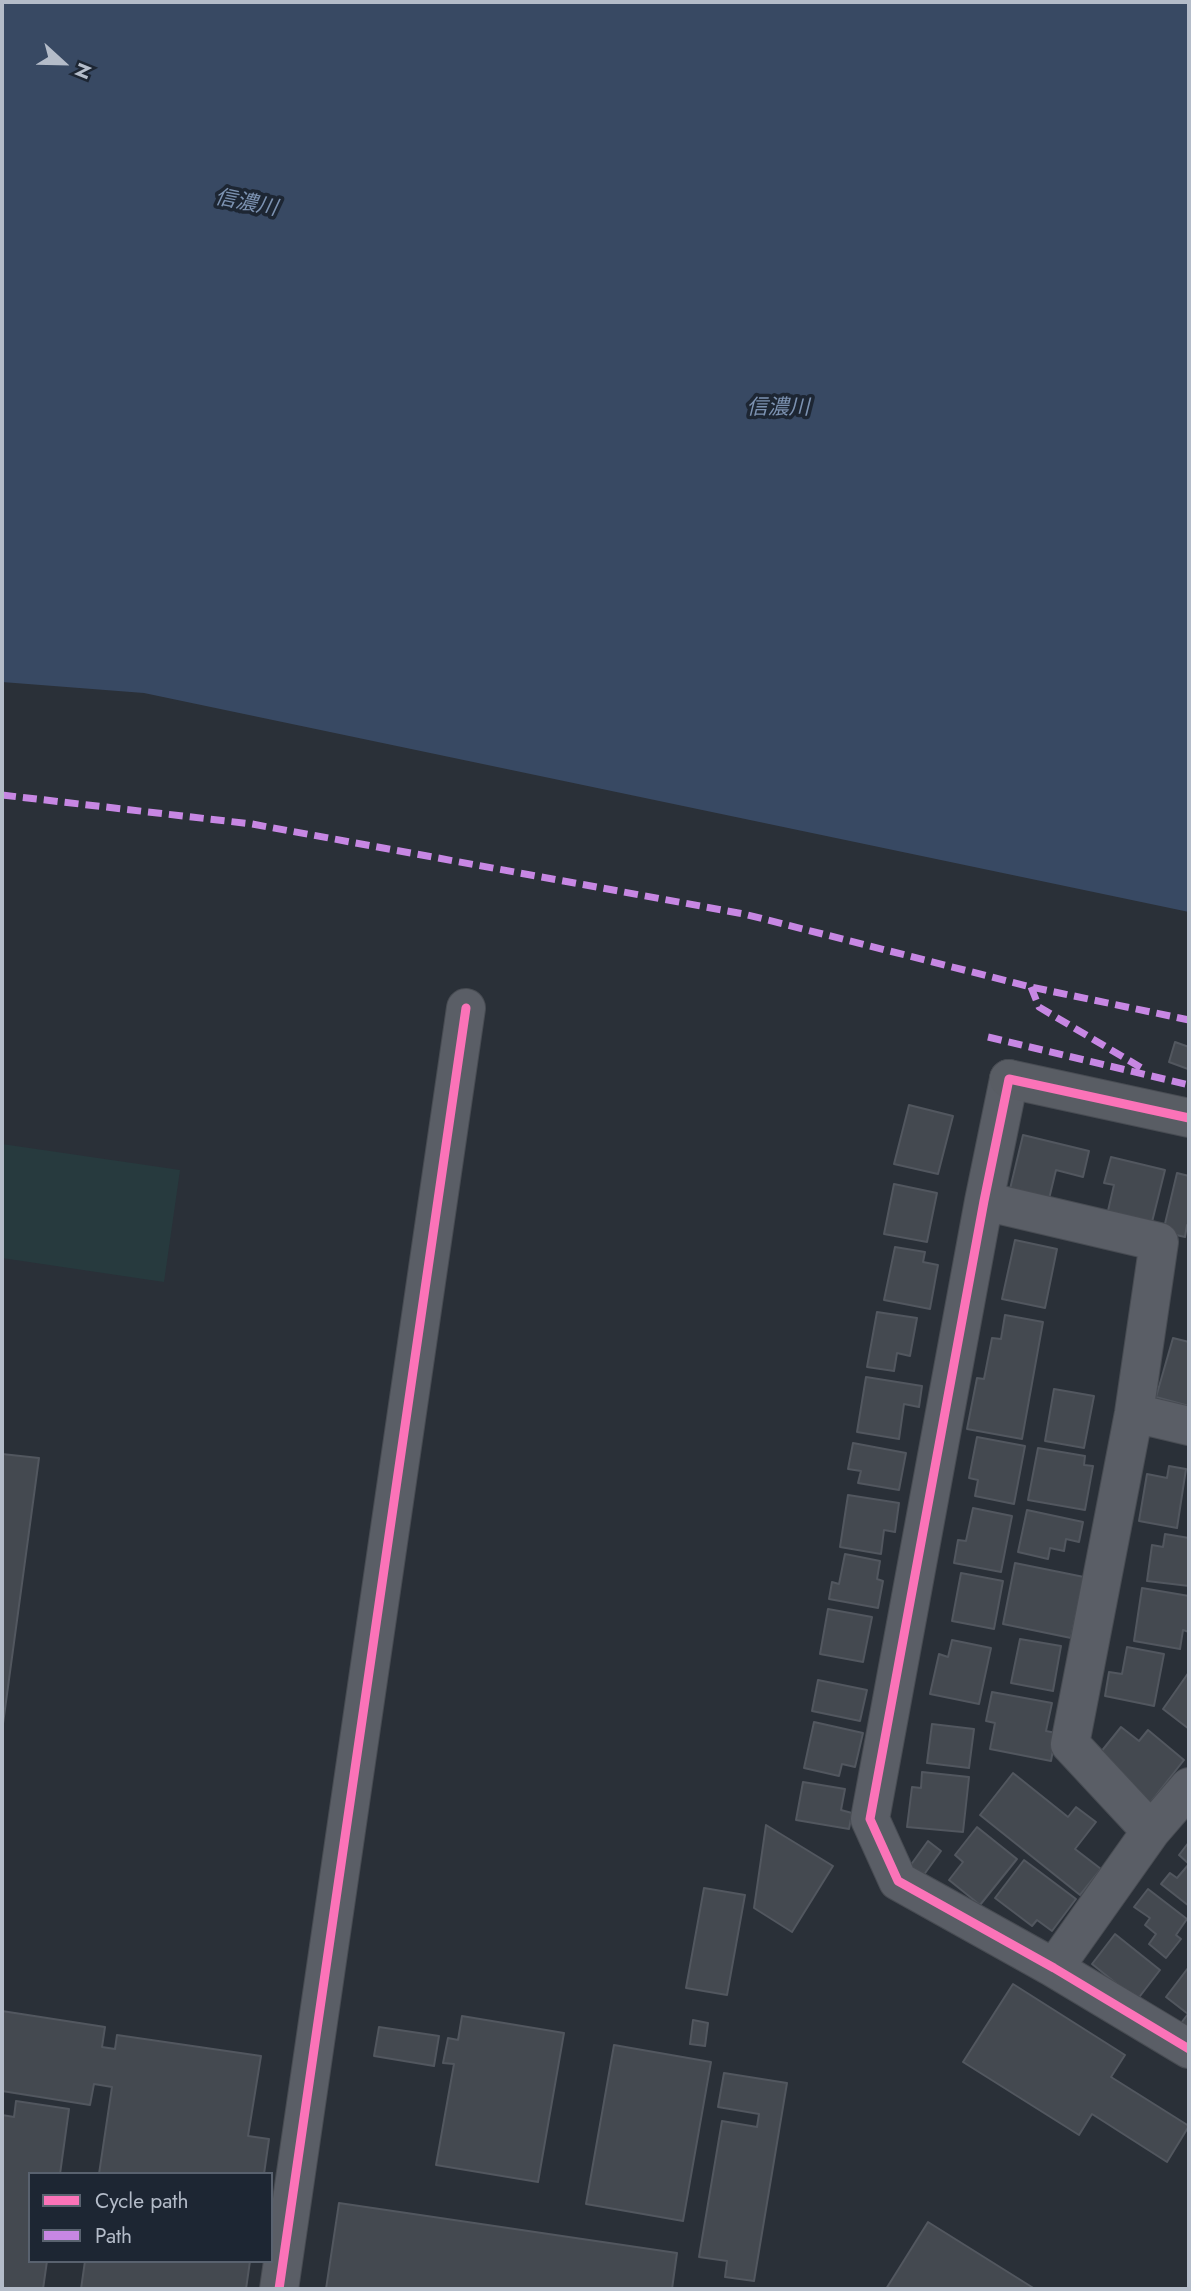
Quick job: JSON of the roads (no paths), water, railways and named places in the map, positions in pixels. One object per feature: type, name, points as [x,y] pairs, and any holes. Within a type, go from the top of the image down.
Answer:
[{"type":"street","points":[[279,2289],[466,1008]]},
{"type":"street","points":[[1189,1118],[1009,1079],[870,1819],[898,1881],[1054,1968],[1189,2049]]},
{"type":"street","points":[[984,1201],[1174,1245],[1134,1413],[1070,1744],[1151,1831]]},
{"type":"street","points":[[1134,1413],[1189,1426]]},
{"type":"street","points":[[1054,1968],[1151,1831],[1189,1787]]},
{"type":"water","name":"信濃川","points":[[2,2],[1189,2],[1189,912],[144,693],[2,682]]}]
